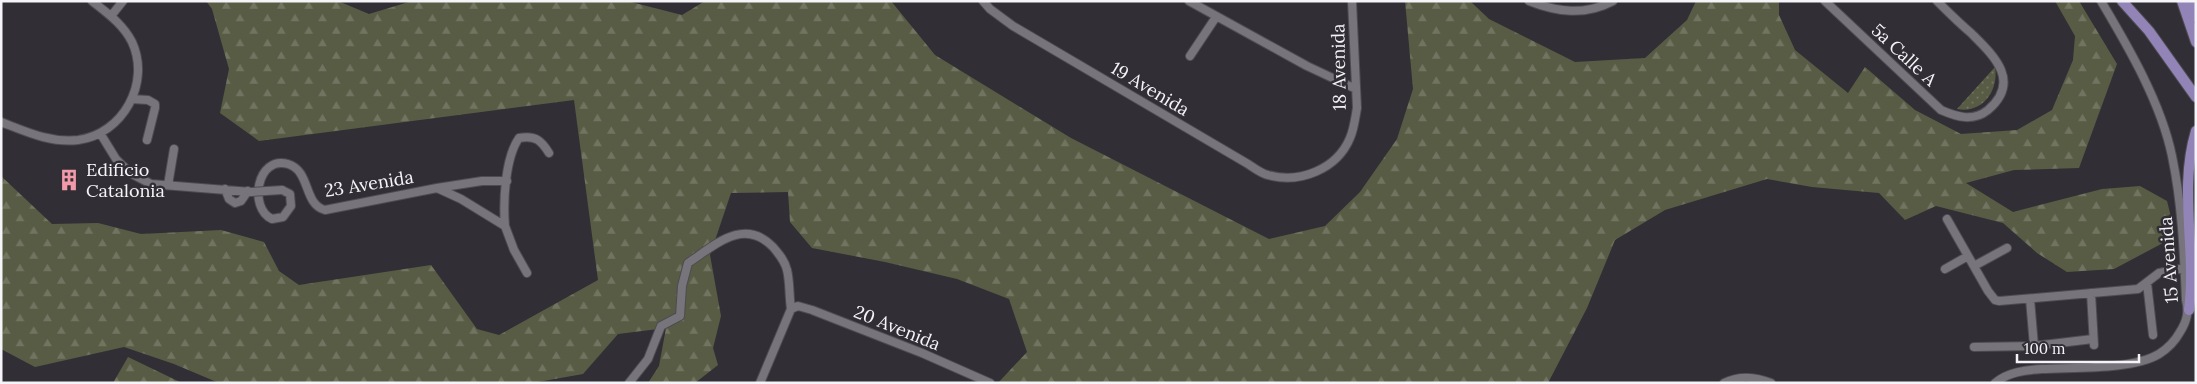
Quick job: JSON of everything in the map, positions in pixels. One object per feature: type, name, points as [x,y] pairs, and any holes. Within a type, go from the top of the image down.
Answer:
[{"type":"main road","points":[[2122,1],[2149,31],[2196,97]]},
{"type":"main road","points":[[2182,1],[2196,42]]},
{"type":"main road","points":[[2190,1],[2196,17]]},
{"type":"main road","points":[[2189,308],[2192,244],[2188,174],[2190,153],[2196,131]]},
{"type":"street","points":[[1,122],[52,140],[76,140],[100,133],[119,119],[132,100],[138,77],[136,54],[129,38],[119,23],[92,1]]},
{"type":"street","points":[[111,16],[123,1]]},
{"type":"street","name":"19 Avenida","points":[[983,1],[990,9],[1013,26],[1267,175],[1289,178],[1312,174]]},
{"type":"street","points":[[1190,1],[1306,66],[1356,89]]},
{"type":"street","name":"18 Avenida","points":[[1312,174],[1327,166],[1340,155],[1350,140],[1355,126],[1356,89],[1352,1]]},
{"type":"street","points":[[1529,1],[1549,9],[1575,12],[1604,6],[1613,1]]},
{"type":"street","name":"5a Calle A","points":[[1825,1],[1941,110],[1955,116],[1969,118],[1982,114],[1990,108],[2002,91],[2003,72],[1994,55],[1937,1]]},
{"type":"street","name":"15 Avenida","points":[[1995,383],[2001,378],[2030,370],[2090,367],[2144,360],[2159,354],[2171,344],[2184,325],[2189,308],[2186,300],[2182,219],[2172,156],[2165,130],[2129,48],[2101,1]]},
{"type":"street","points":[[1190,56],[1216,17]]},
{"type":"street","points":[[132,100],[148,100],[155,104],[156,108],[147,140]]},
{"type":"street","name":"23 Avenida","points":[[100,133],[116,159],[132,174],[151,184],[249,192],[282,190],[290,194],[291,206],[283,217],[272,219],[265,215],[260,207],[259,182],[264,171],[278,164],[287,164],[297,170],[302,175],[312,201],[325,210],[437,188],[482,181],[507,181]]},
{"type":"street","points":[[527,273],[514,250],[505,226],[504,209],[513,147],[519,138],[534,137],[540,140],[549,153]]},
{"type":"street","points":[[168,185],[174,149]]},
{"type":"street","name":"23 Avenida","points":[[437,188],[471,204],[505,226]]},
{"type":"street","points":[[224,189],[229,199],[235,203],[241,201],[249,192]]},
{"type":"street","points":[[1947,219],[1995,300],[2000,302],[2138,289],[2159,273],[2180,269],[2185,270]]},
{"type":"street","points":[[629,383],[648,359],[661,326],[680,316],[682,286],[688,263],[727,238],[746,232],[752,233],[768,242],[782,257],[787,270],[791,309],[760,383]]},
{"type":"street","points":[[1974,266],[2007,248]]},
{"type":"street","points":[[1945,269],[1968,256]]},
{"type":"street","points":[[2146,283],[2154,335]]},
{"type":"street","points":[[1974,347],[2094,342],[2091,293]]},
{"type":"street","points":[[2030,299],[2034,346]]},
{"type":"street","name":"20 Avenida","points":[[791,309],[798,306],[812,310],[922,353],[990,383]]},
{"type":"street","points":[[1724,383],[1750,377],[1770,382]]},
{"type":"green space","points":[[206,1],[338,1],[369,14],[412,1],[627,1],[682,15],[705,1],[891,1],[935,55],[1071,138],[1269,239],[1325,226],[1360,192],[1397,139],[1413,89],[1405,1],[1470,1],[1489,19],[1575,62],[1645,58],[1687,20],[1696,1],[1779,1],[1779,15],[1795,50],[1848,93],[1865,67],[1915,110],[1961,134],[2017,130],[2052,110],[2073,60],[2075,36],[2055,1],[2079,1],[2117,64],[2079,168],[2014,170],[1966,183],[2013,212],[2102,189],[2140,186],[2167,201],[2175,233],[2161,244],[2114,269],[2067,272],[2037,253],[2003,223],[1936,206],[1905,220],[1879,193],[1812,187],[1767,179],[1665,210],[1615,240],[1587,308],[1548,383],[998,383],[1027,352],[1009,299],[957,279],[885,262],[812,248],[790,222],[788,192],[731,193],[710,255],[721,316],[713,348],[718,365],[695,383],[648,383],[659,366],[666,328],[618,334],[583,374],[532,383],[219,383],[174,364],[124,347],[35,367],[1,349],[1,176],[52,224],[98,223],[141,234],[221,230],[264,242],[279,271],[299,285],[431,265],[477,329],[499,335],[598,280],[574,100],[259,141],[220,113],[229,69],[212,9]]},
{"type":"green space","points":[[1995,67],[1996,76],[1994,84],[1987,99],[1974,108],[1966,110],[1957,109]]},
{"type":"green space","points":[[128,357],[182,383],[113,383]]},
{"type":"place","name":"Edificio Catalonia","points":[[69,180]]}]
